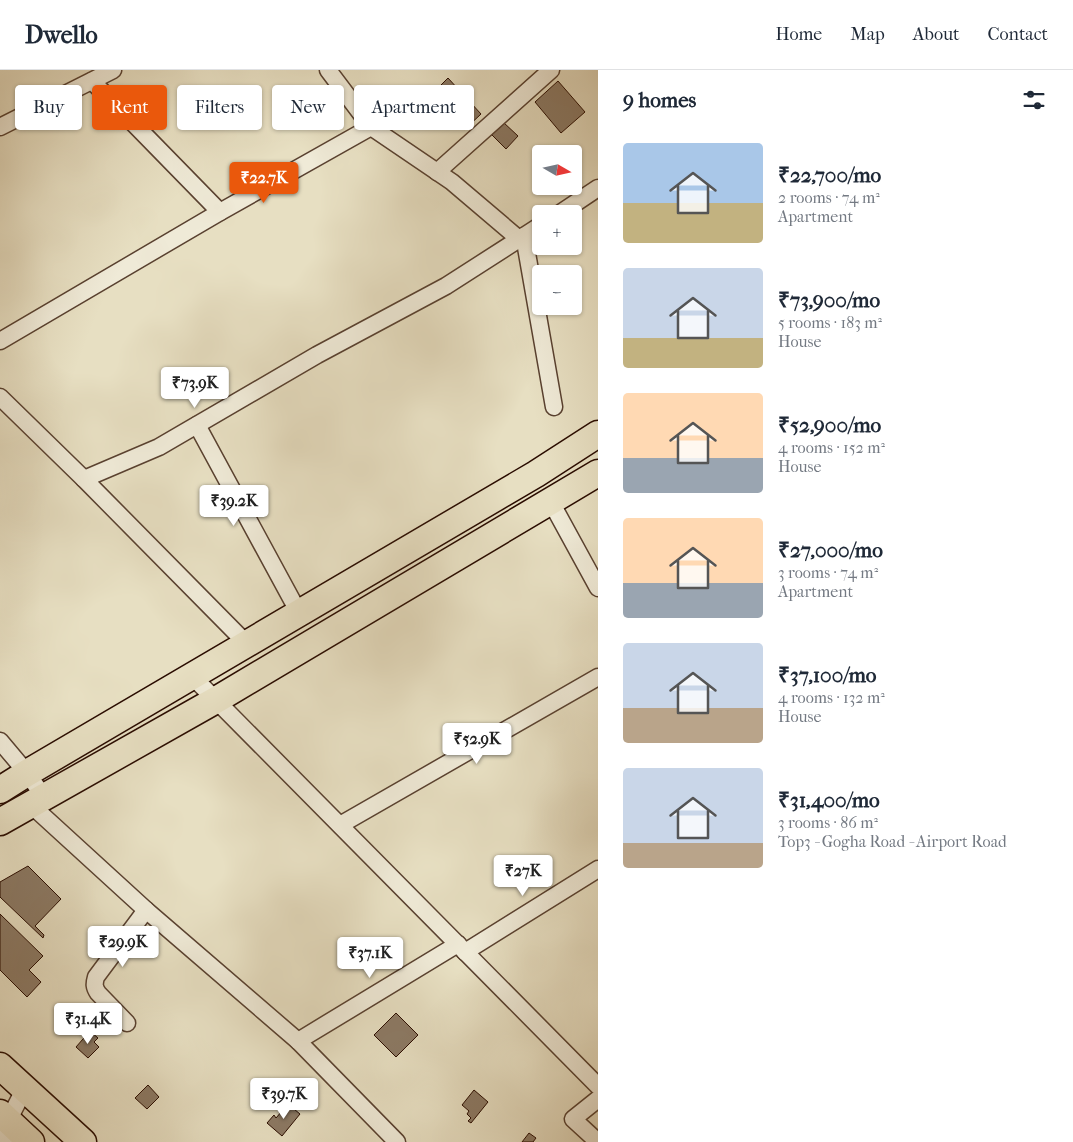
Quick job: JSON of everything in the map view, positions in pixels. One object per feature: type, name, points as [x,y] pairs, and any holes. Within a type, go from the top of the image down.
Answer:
[{"type":"main road","points":[[0,790],[536,474],[598,434]]},
{"type":"main road","points":[[0,822],[216,700],[598,473]]},
{"type":"main road","points":[[0,1066],[83,1142]]},
{"type":"main road","points":[[5,1125],[31,1142]]},
{"type":"street","points":[[0,128],[113,70]]},
{"type":"street","points":[[328,70],[354,104]]},
{"type":"street","points":[[437,172],[551,70]]},
{"type":"street","points":[[92,80],[220,212]]},
{"type":"street","points":[[0,341],[220,212],[366,130]]},
{"type":"street","points":[[375,130],[452,182],[521,238],[554,407]]},
{"type":"street","points":[[572,205],[598,188]]},
{"type":"street","points":[[84,479],[159,447],[316,355],[446,286],[532,231]]},
{"type":"street","points":[[0,397],[247,644]]},
{"type":"street","points":[[197,425],[299,613]]},
{"type":"street","points":[[552,502],[598,588]]},
{"type":"street","points":[[192,676],[598,1086]]},
{"type":"street","points":[[340,825],[598,677]]},
{"type":"street","points":[[0,741],[27,773],[37,800],[146,910],[298,1040],[397,1142]]},
{"type":"street","points":[[298,1040],[598,869]]},
{"type":"street","points":[[127,1023],[98,993],[94,982],[146,910]]},
{"type":"street","points":[[5,1125],[25,1088]]},
{"type":"street","points":[[598,1099],[573,1119],[598,1142]]},
{"type":"building","points":[[448,78],[454,85],[441,85]]},
{"type":"building","points":[[558,81],[585,112],[561,133],[535,102]]},
{"type":"building","points":[[474,106],[481,114],[474,121]]},
{"type":"building","points":[[503,122],[518,136],[506,149],[491,134]]},
{"type":"building","points":[[28,866],[61,899],[35,926],[44,935],[43,938],[0,897],[0,882]]},
{"type":"building","points":[[0,914],[43,956],[29,970],[41,982],[27,997],[0,970]]},
{"type":"building","points":[[396,1013],[418,1035],[396,1057],[374,1035]]},
{"type":"building","points":[[90,1031],[98,1038],[94,1042],[99,1047],[88,1058],[76,1047]]},
{"type":"building","points":[[148,1085],[159,1097],[147,1109],[135,1098]]},
{"type":"building","points":[[474,1090],[488,1102],[471,1123],[468,1121],[471,1118],[467,1114],[469,1111],[462,1105]]},
{"type":"building","points":[[288,1104],[300,1114],[282,1136],[267,1123],[274,1115],[276,1118]]},
{"type":"building","points":[[529,1133],[536,1138],[533,1142],[522,1142]]}]
